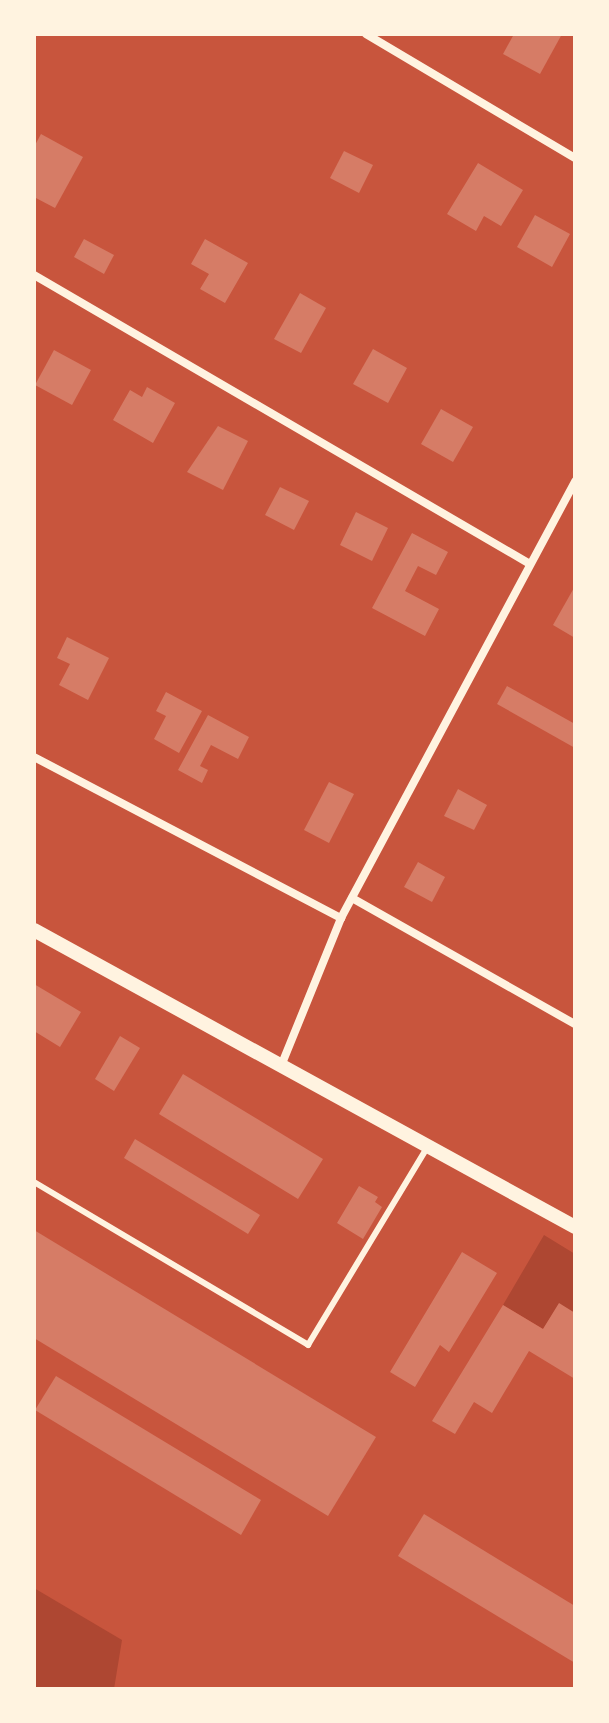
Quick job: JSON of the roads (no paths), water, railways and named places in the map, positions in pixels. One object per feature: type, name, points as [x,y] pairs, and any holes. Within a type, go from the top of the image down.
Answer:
[{"type":"street","points":[[366,34],[575,158]]},
{"type":"street","points":[[34,275],[530,564]]},
{"type":"street","points":[[281,1066],[341,918],[575,481]]},
{"type":"street","points":[[34,757],[341,918]]},
{"type":"street","points":[[352,898],[575,1024]]},
{"type":"street","points":[[34,930],[575,1227]]},
{"type":"lane","points":[[34,1182],[308,1345],[428,1146]]}]
